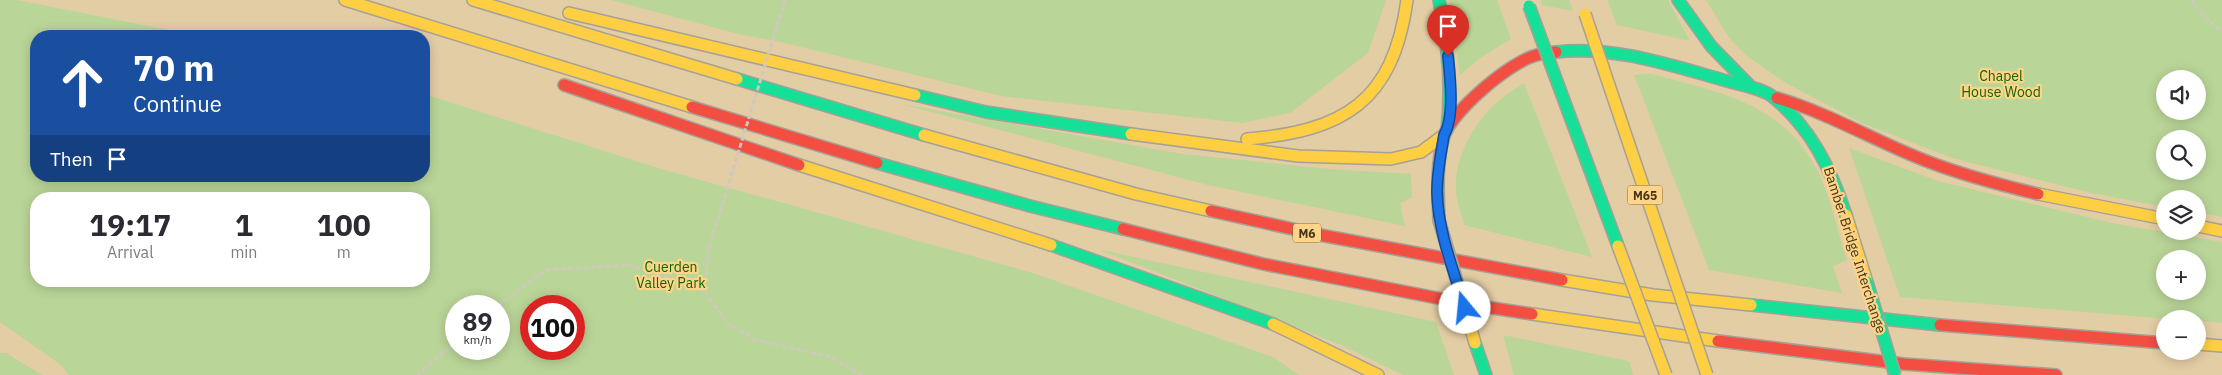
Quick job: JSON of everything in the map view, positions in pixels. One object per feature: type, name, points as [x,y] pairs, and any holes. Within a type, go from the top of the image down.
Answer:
[{"type":"highway","points":[[345,0],[840,153],[1030,206],[1263,264],[1473,305],[1645,332],[1904,364],[2056,375]]},
{"type":"highway","name":"M6","points":[[473,0],[1005,159],[1136,194],[1320,235],[1481,266],[1653,295],[1928,324],[2156,342]]},
{"type":"highway","points":[[554,9],[986,112],[1092,129],[1208,144],[1283,135],[1318,128],[1344,116],[1367,96],[1383,78],[1393,61],[1401,40],[1407,0]]},
{"type":"highway","points":[[1440,0],[1450,73],[1451,102],[1438,172],[1439,220],[1486,375]]},
{"type":"highway","name":"M65","points":[[1580,0],[1708,375]]},
{"type":"highway","points":[[1678,0],[1699,33],[1726,64],[1754,89]]},
{"type":"highway","points":[[1528,3],[1666,375]]},
{"type":"highway","points":[[465,38],[533,70]]},
{"type":"highway","name":"Bamber Bridge Interchange","points":[[1208,144],[1298,156],[1391,159],[1421,152],[1433,145],[1446,133],[1478,93],[1511,67],[1536,55],[1574,50],[1615,54],[1680,68],[1754,89],[1772,96],[1808,132],[1826,162],[1837,187],[1895,375]]},
{"type":"highway","points":[[550,78],[567,86],[824,173],[1044,242],[1192,294],[1272,324],[1378,375]]},
{"type":"highway","points":[[1772,96],[1815,110],[1882,143],[1929,162],[1972,176],[2064,200],[2156,217]]},
{"type":"highway","points":[[2206,228],[2222,231]]},
{"type":"highway","points":[[1192,294],[1278,339]]},
{"type":"highway","points":[[2206,345],[2222,346]]},
{"type":"path","points":[[704,291],[709,248],[784,0]]},
{"type":"path","points":[[2191,0],[2208,20],[2222,32]]},
{"type":"path","points":[[510,297],[545,270],[630,265],[704,291],[728,324],[756,340],[831,357],[862,375]]},
{"type":"path","points":[[417,375],[445,351]]},
{"type":"green space","name":"Cuerden Valley Park","points":[[0,0],[17,0],[169,30],[30,30],[30,182],[430,182],[430,96],[658,168],[1033,273],[1273,357],[1299,375],[69,375],[61,365],[0,322]]},
{"type":"green space","points":[[611,0],[1386,0],[1368,53],[1290,113],[1242,123],[1001,96],[781,42],[742,35]]},
{"type":"green space","points":[[1449,0],[1497,0],[1511,39],[1480,58],[1460,75]]},
{"type":"green space","points":[[1541,0],[1569,0],[1573,11],[1542,5]]},
{"type":"green space","points":[[1607,0],[1668,0],[1690,41],[1617,25]]},
{"type":"green space","name":"Chapel House Wood","points":[[1706,0],[2222,0],[2222,217],[2206,214],[2206,190],[2156,190],[2156,205],[2091,193],[1952,158],[1862,123],[1786,83],[1747,56],[1730,39]]},
{"type":"green space","points":[[1651,74],[1726,95],[1770,117],[1789,132],[1806,152],[1820,176],[1828,197],[1847,260],[1833,266],[1842,293],[1709,270],[1634,75]]},
{"type":"green space","points":[[1524,83],[1592,257],[1464,225],[1457,199],[1456,185],[1457,171],[1466,143],[1482,118],[1492,107]]},
{"type":"green space","points":[[901,104],[1183,154],[1330,169],[1411,174],[1412,197],[1400,203],[1405,226],[1208,185]]},
{"type":"green space","points":[[1849,148],[1938,181],[2112,223],[2156,231],[2156,240],[2206,239],[2222,242],[2222,323],[2206,322],[2206,310],[2156,310],[2156,318],[1900,297]]},
{"type":"green space","points":[[1097,249],[1436,322],[1454,375],[1403,375],[1341,345]]},
{"type":"green space","points":[[1503,335],[1629,361],[1633,375],[1514,375]]},
{"type":"green space","points":[[0,353],[6,353],[42,375],[0,375]]},
{"type":"traffic: fast","points":[[1439,0],[1445,32],[1448,65],[1447,130]]},
{"type":"traffic: fast","points":[[1678,0],[1711,46],[1750,86]]},
{"type":"traffic: fast","points":[[1529,6],[1618,246]]},
{"type":"traffic: fast","points":[[1556,52],[1599,51],[1642,58],[1763,91],[1786,109],[1809,136],[1834,182],[1846,215]]},
{"type":"traffic: fast","points":[[737,79],[924,135]]},
{"type":"traffic: fast","points":[[915,95],[986,112],[1131,134]]},
{"type":"traffic: fast","points":[[877,163],[1030,206],[1123,229]]},
{"type":"traffic: fast","points":[[1051,245],[1273,324]]},
{"type":"traffic: fast","points":[[1867,282],[1895,375]]},
{"type":"traffic: fast","points":[[1751,305],[1940,325]]},
{"type":"traffic: fast","points":[[1475,343],[1486,375]]},
{"type":"traffic: slow","points":[[345,0],[692,107]]},
{"type":"traffic: slow","points":[[473,0],[737,79]]},
{"type":"traffic: slow","points":[[1247,139],[1281,135],[1311,128],[1337,118],[1358,105],[1376,87],[1390,64],[1400,35],[1407,0]]},
{"type":"traffic: slow","points":[[569,13],[915,95]]},
{"type":"traffic: slow","points":[[1585,14],[1707,375]]},
{"type":"traffic: slow","points":[[1131,134],[1298,156],[1391,159],[1421,152],[1444,135]]},
{"type":"traffic: slow","points":[[924,135],[1136,194],[1211,211]]},
{"type":"traffic: slow","points":[[799,165],[1051,245]]},
{"type":"traffic: slow","points":[[2038,194],[2156,217]]},
{"type":"traffic: slow","points":[[1846,215],[1867,282]]},
{"type":"traffic: slow","points":[[1439,220],[1475,343]]},
{"type":"traffic: slow","points":[[2206,228],[2222,231]]},
{"type":"traffic: slow","points":[[1618,246],[1666,375]]},
{"type":"traffic: slow","points":[[1562,280],[1653,295],[1751,305]]},
{"type":"traffic: slow","points":[[1532,314],[1718,341]]},
{"type":"traffic: slow","points":[[1273,324],[1378,375]]},
{"type":"traffic: slow","points":[[2206,345],[2222,346]]},
{"type":"traffic: jam","points":[[1439,220],[1438,178],[1441,146],[1449,126],[1470,101],[1498,77],[1526,59],[1544,53],[1556,52]]},
{"type":"traffic: jam","points":[[564,85],[799,165]]},
{"type":"traffic: jam","points":[[1777,98],[1829,117],[1897,149],[1944,168],[2038,194]]},
{"type":"traffic: jam","points":[[692,107],[877,163]]},
{"type":"traffic: jam","points":[[1211,211],[1320,235],[1562,280]]},
{"type":"traffic: jam","points":[[1123,229],[1263,264],[1473,305],[1532,314]]},
{"type":"traffic: jam","points":[[1940,325],[2156,342]]},
{"type":"traffic: jam","points":[[1718,341],[1904,364],[2056,375]]},
{"type":"route","points":[[1448,56],[1451,102],[1438,172],[1437,192],[1439,220],[1465,308]]}]
